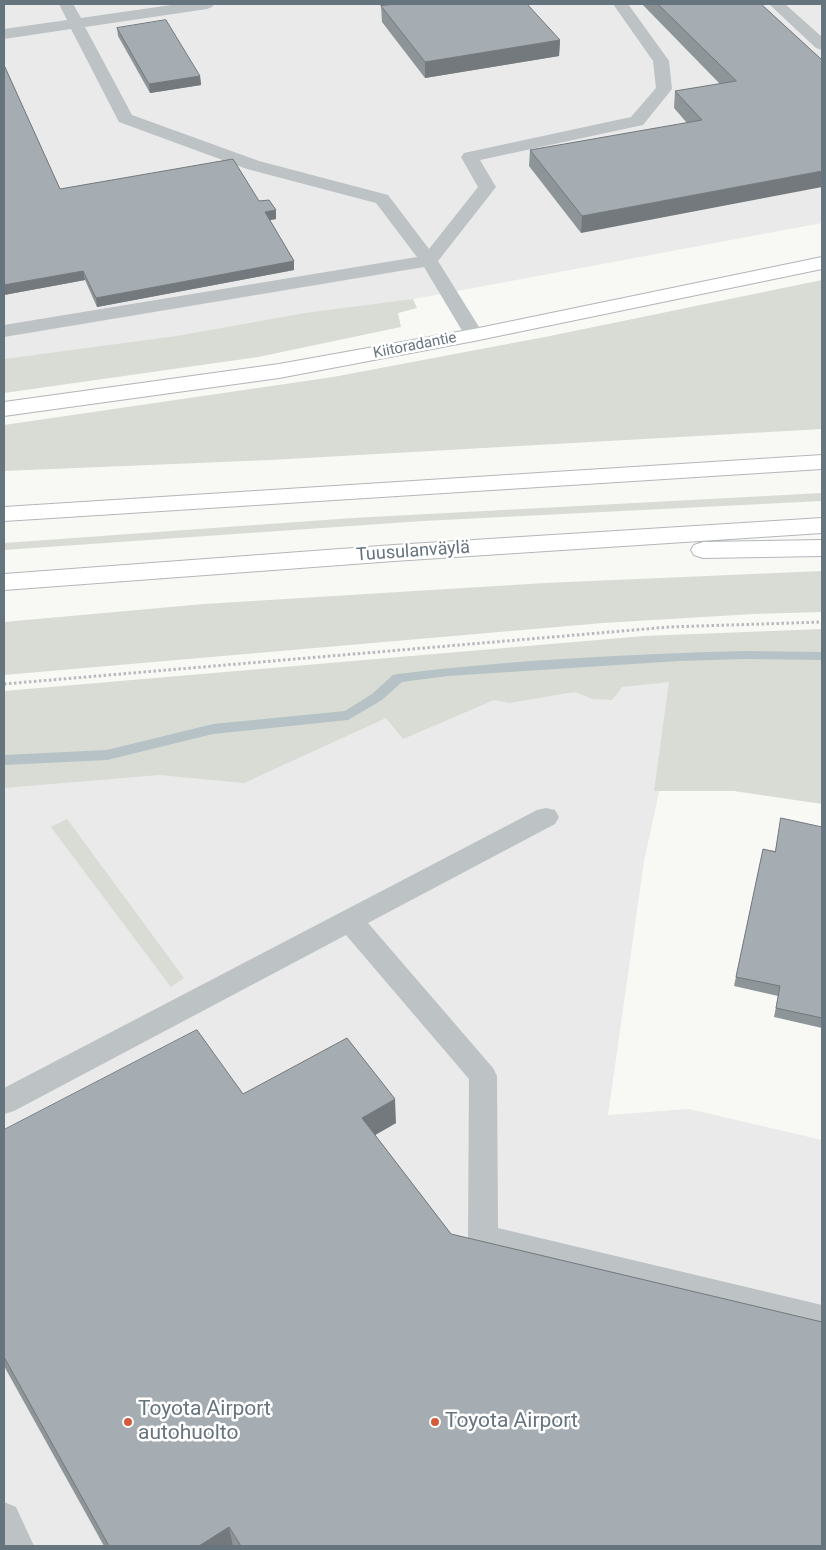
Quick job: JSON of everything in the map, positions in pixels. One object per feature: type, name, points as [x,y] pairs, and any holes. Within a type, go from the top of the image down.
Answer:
[{"type":"main road","name":"Kiitoradantie","points":[[4,409],[279,371],[474,335],[822,264]]},
{"type":"main road","points":[[4,514],[822,462]]},
{"type":"main road","name":"Tuusulanväylä","points":[[4,582],[394,552],[822,525]]},
{"type":"main road","points":[[394,552],[822,548]]},
{"type":"lane","points":[[66,4],[125,118],[252,165],[382,200],[429,261],[474,335]]},
{"type":"lane","points":[[4,34],[207,4]]},
{"type":"lane","points":[[4,330],[90,318],[429,261],[487,187],[470,158],[637,121],[664,89],[661,62],[620,4]]},
{"type":"lane","points":[[780,5],[822,45]]},
{"type":"lane","points":[[4,1102],[546,817]]},
{"type":"lane","points":[[349,920],[483,1076],[483,1238],[822,1320]]},
{"type":"lane","points":[[4,1519],[17,1546]]},
{"type":"path","points":[[4,684],[669,628],[822,622]]},
{"type":"shaded area","points":[[4,4],[822,4],[822,223],[425,297],[192,336],[4,359]]},
{"type":"shaded area","points":[[822,280],[822,429],[270,460],[4,471],[4,425],[333,377],[550,336]]},
{"type":"shaded area","points":[[413,299],[417,308],[398,313],[401,327],[258,357],[4,393],[4,359],[177,336],[305,313]]},
{"type":"shaded area","points":[[822,493],[822,501],[423,521],[4,550],[4,543],[353,518]]},
{"type":"shaded area","points":[[822,571],[822,612],[603,623],[4,675],[4,622],[204,604],[545,583]]},
{"type":"shaded area","points":[[822,629],[822,804],[734,791],[654,791],[669,682],[622,687],[612,700],[593,699],[574,692],[509,703],[494,700],[403,739],[386,718],[244,783],[159,775],[4,788],[4,691],[644,636]]},
{"type":"shaded area","points":[[686,670],[644,861],[608,1115],[689,1109],[822,1140],[822,1546],[4,1546],[4,721]]},
{"type":"shaded area","points":[[67,819],[184,978],[171,987],[51,827]]},
{"type":"building","points":[[397,4],[527,4],[560,40],[425,62],[381,6]]},
{"type":"building","points":[[658,4],[761,4],[822,60],[822,171],[582,216],[530,150],[702,120],[675,91],[736,81]]},
{"type":"building","points":[[166,20],[200,76],[149,84],[117,28]]},
{"type":"building","points":[[4,65],[60,189],[233,159],[259,201],[269,200],[276,210],[265,212],[294,261],[96,298],[83,271],[4,285]]},
{"type":"building","points":[[781,818],[822,827],[822,1018],[776,1008],[780,986],[736,977],[763,849],[775,852]]},
{"type":"building","points":[[197,1030],[243,1094],[347,1038],[395,1099],[362,1118],[451,1234],[822,1322],[822,1546],[241,1546],[229,1527],[199,1546],[109,1546],[4,1357],[4,1130]]},
{"type":"waterway","points":[[4,760],[107,755],[213,729],[348,715],[377,697],[398,678],[448,672],[679,657],[744,655],[822,656]]},
{"type":"place","name":"Toyota Airport autohuolto","points":[[128,1422]]},
{"type":"place","name":"Toyota Airport","points":[[435,1422]]}]
